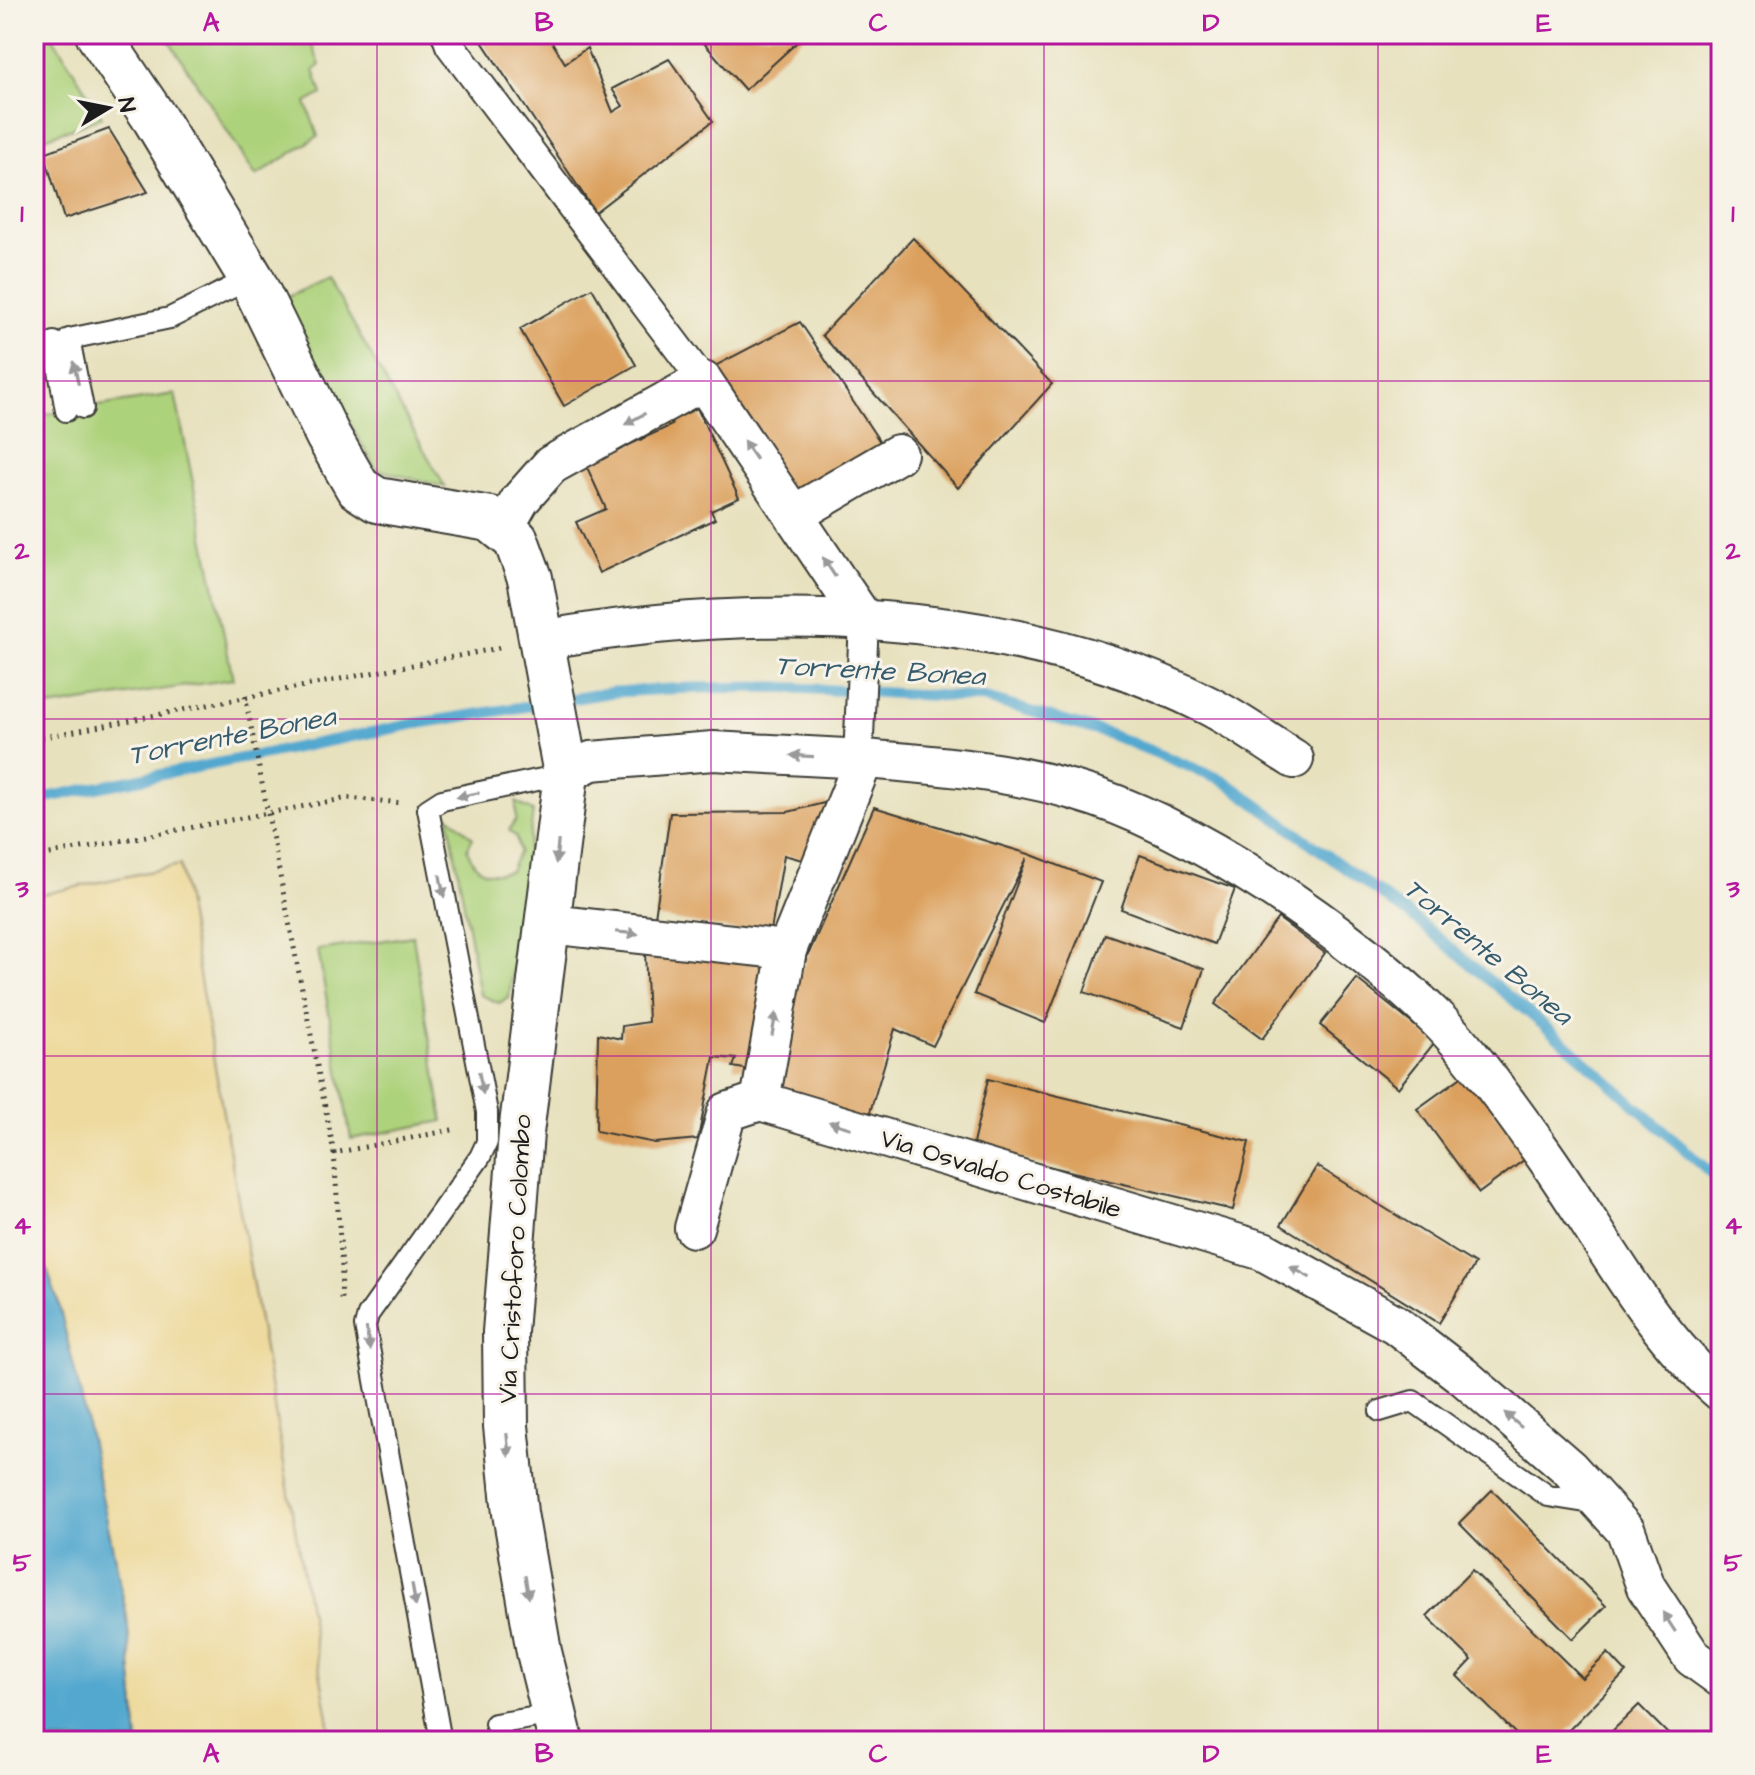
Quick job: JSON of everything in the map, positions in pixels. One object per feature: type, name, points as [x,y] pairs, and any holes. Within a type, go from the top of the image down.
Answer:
[{"type":"street","points":[[98,34],[155,119],[251,278],[328,436],[358,488],[377,500],[490,519],[504,528],[520,500],[551,465],[703,381]]},
{"type":"street","points":[[446,34],[450,45],[703,381],[864,620],[861,759],[787,950],[760,1101],[727,1112],[694,1228]]},
{"type":"street","points":[[795,514],[898,454]]},
{"type":"street","name":"Via Cristoforo Colombo","points":[[504,528],[516,540],[522,554],[542,640],[566,774],[524,1104],[505,1347],[506,1426],[515,1513],[539,1652],[558,1727]]},
{"type":"street","points":[[542,640],[614,626],[709,620],[864,620],[983,633],[1064,651],[1207,705],[1294,759]]},
{"type":"street","points":[[566,774],[591,761],[713,751],[861,759],[947,766],[1074,790],[1148,817],[1260,882],[1345,942],[1440,1022],[1538,1145],[1653,1315],[1721,1392]]},
{"type":"street","points":[[549,924],[787,950]]},
{"type":"street","name":"Via Osvaldo Costabile","points":[[760,1101],[1263,1251],[1395,1324],[1464,1377],[1569,1468],[1626,1531],[1646,1587],[1692,1657],[1721,1678]]},
{"type":"lane","points":[[75,409],[62,341],[170,318],[251,278]]},
{"type":"lane","points":[[441,1741],[365,1326],[368,1315],[480,1157],[487,1142],[487,1112],[429,816],[430,805],[566,774]]},
{"type":"lane","points":[[1380,1411],[1413,1401],[1548,1496],[1602,1505]]},
{"type":"lane","points":[[495,1724],[558,1727]]},
{"type":"path","points":[[34,739],[542,640]]},
{"type":"path","points":[[245,696],[334,1153],[457,1129]]},
{"type":"path","points":[[34,857],[348,798],[430,805]]},
{"type":"green space","points":[[34,34],[51,34],[102,117],[34,142]]},
{"type":"green space","points":[[165,34],[308,34],[320,65],[314,70],[322,94],[306,103],[318,136],[256,176]]},
{"type":"green space","points":[[327,277],[445,487],[376,469],[280,300]]},
{"type":"green space","points":[[175,394],[233,679],[34,709],[34,416]]},
{"type":"green space","points":[[516,802],[533,811],[509,998],[499,1003],[480,995],[448,815],[473,838],[467,849],[478,868],[488,873],[502,873],[510,871],[519,851],[516,837],[509,830],[516,820]]},
{"type":"green space","points":[[413,936],[443,1121],[351,1139],[318,950]]},
{"type":"sand","points":[[180,865],[332,1741],[138,1741],[127,1617],[58,1301],[34,1232],[34,896]]},
{"type":"water","points":[[34,1232],[58,1301],[127,1617],[138,1741],[34,1741]]},
{"type":"building","points":[[477,34],[547,34],[565,63],[587,48],[613,112],[623,106],[612,89],[669,59],[713,121],[595,212]]},
{"type":"building","points":[[696,34],[806,34],[745,90]]},
{"type":"building","points":[[109,129],[148,192],[64,219],[44,153]]},
{"type":"building","points":[[913,238],[1052,384],[958,488],[822,335]]},
{"type":"building","points":[[592,288],[636,365],[564,406],[520,329]]},
{"type":"building","points":[[800,322],[884,448],[799,503],[709,369]]},
{"type":"building","points":[[697,408],[739,498],[711,511],[715,519],[599,573],[576,522],[606,509],[586,465],[672,425],[670,421]]},
{"type":"building","points":[[828,802],[806,861],[784,855],[770,936],[655,917],[670,813],[788,812]]},
{"type":"building","points":[[874,807],[1029,854],[1101,882],[1045,1023],[974,994],[1027,858],[933,1046],[895,1029],[867,1122],[769,1094],[796,982]]},
{"type":"building","points":[[1140,855],[1235,889],[1214,944],[1121,909]]},
{"type":"building","points":[[1278,918],[1325,953],[1262,1039],[1215,1004]]},
{"type":"building","points":[[1105,934],[1204,969],[1184,1027],[1084,992]]},
{"type":"building","points":[[645,950],[793,967],[772,1074],[733,1067],[736,1059],[714,1057],[698,1139],[655,1143],[596,1131],[598,1034],[621,1039],[622,1026],[648,1022]]},
{"type":"building","points":[[1357,979],[1435,1042],[1398,1088],[1320,1025]]},
{"type":"building","points":[[1467,1073],[1528,1157],[1479,1193],[1417,1109]]},
{"type":"building","points":[[988,1079],[1249,1142],[1233,1210],[972,1148]]},
{"type":"building","points":[[1317,1166],[1475,1264],[1439,1323],[1281,1225]]},
{"type":"building","points":[[1492,1490],[1606,1606],[1573,1639],[1459,1523]]},
{"type":"building","points":[[1472,1570],[1582,1678],[1608,1653],[1626,1672],[1558,1741],[1523,1741],[1457,1676],[1472,1660],[1427,1616]]},
{"type":"building","points":[[1639,1705],[1675,1741],[1602,1741]]},
{"type":"waterway","name":"Torrente Bonea","points":[[559,701],[613,692],[776,687],[984,698],[1109,734],[1223,780],[1418,921],[1565,1043],[1721,1182]]},
{"type":"waterway","name":"Torrente Bonea","points":[[34,800],[414,724],[542,704]]}]
